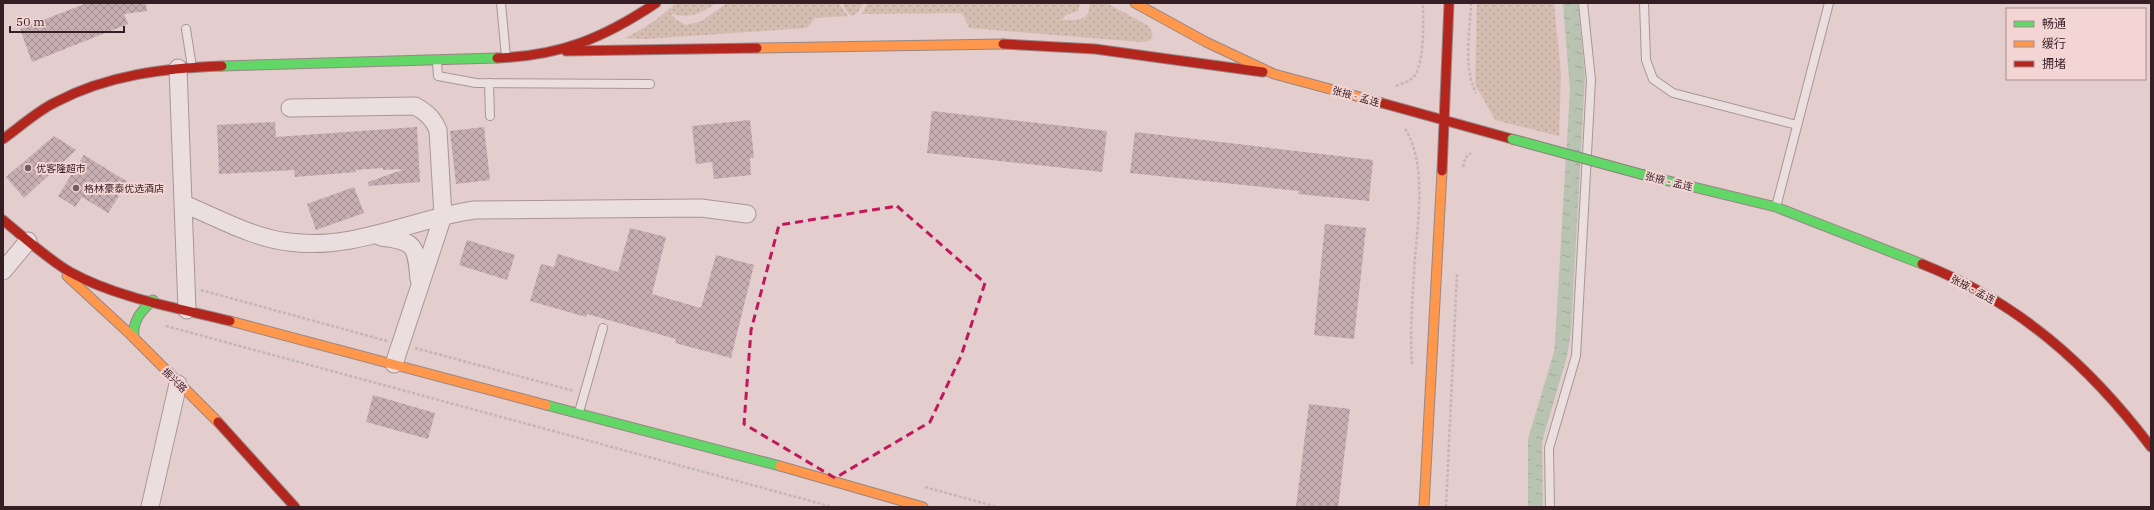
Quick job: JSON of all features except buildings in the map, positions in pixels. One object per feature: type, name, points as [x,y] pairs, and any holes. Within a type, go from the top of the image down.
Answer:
[{"type":"main road","points":[[566,51],[600,36],[634,18],[656,3]]},
{"type":"main road","name":"张掖 - 孟连","points":[[1136,3],[1206,42],[1274,74],[1644,175],[1776,208],[1948,275],[2028,321],[2064,350],[2101,386],[2126,414],[2151,447]]},
{"type":"main road","points":[[1424,507],[1446,122],[1449,3]]},
{"type":"main road","points":[[3,140],[55,102],[85,89],[142,73],[185,68],[506,58],[566,51],[1013,44],[1095,49],[1274,74]]},
{"type":"main road","points":[[3,220],[50,259],[72,272],[100,284],[187,310],[790,469],[923,507]]},
{"type":"main road","name":"振兴路","points":[[50,259],[134,338],[178,384],[241,445],[295,507]]},
{"type":"main road","points":[[134,338],[132,330],[134,322],[140,312],[153,300]]},
{"type":"street","points":[[185,68],[184,204],[187,310]]},
{"type":"street","points":[[290,108],[407,105],[424,111],[435,122],[438,130],[443,216],[394,364]]},
{"type":"street","points":[[184,204],[244,230],[290,243],[331,242],[370,235],[443,216],[474,210],[572,211],[701,208],[747,214]]},
{"type":"street","points":[[370,235],[400,239],[411,245],[418,262],[420,283]]},
{"type":"street","points":[[3,271],[28,241]]},
{"type":"street","points":[[150,507],[178,384]]},
{"type":"lane","points":[[501,3],[506,58]]},
{"type":"lane","points":[[1550,507],[1549,448],[1576,356],[1591,80],[1583,3]]},
{"type":"lane","points":[[1644,3],[1646,60],[1653,79],[1673,94],[1797,125]]},
{"type":"lane","points":[[1776,208],[1829,3]]},
{"type":"lane","points":[[185,68],[186,30]]},
{"type":"lane","points":[[437,60],[438,76],[476,83],[650,84]]},
{"type":"lane","points":[[489,84],[490,116]]},
{"type":"lane","points":[[578,413],[603,328]]},
{"type":"path","points":[[1396,86],[1414,76],[1418,69],[1421,49],[1423,3]]},
{"type":"path","points":[[1471,3],[1468,71],[1471,84],[1476,94]]},
{"type":"path","points":[[1404,127],[1414,147],[1419,174],[1412,297],[1412,369]]},
{"type":"path","points":[[1462,169],[1465,158],[1471,153]]},
{"type":"path","points":[[1446,507],[1457,268]]},
{"type":"path","points":[[200,289],[387,341]]},
{"type":"path","points":[[166,326],[833,507]]},
{"type":"highlighted area","points":[[897,206],[985,283],[961,356],[930,422],[835,478],[744,424],[751,330],[779,225]]},
{"type":"shaded area","points":[[676,3],[716,3],[706,10],[689,16],[671,13],[675,19],[686,25],[702,21],[727,3],[838,3],[848,16],[815,18],[807,28],[644,39],[626,38],[655,21]]},
{"type":"shaded area","points":[[843,3],[863,3],[858,12],[852,16],[846,11]]},
{"type":"shaded area","points":[[868,3],[1080,3],[1078,11],[1066,15],[1062,20],[1077,20],[1082,19],[1088,14],[1089,3],[1106,3],[1149,26],[1153,35],[1149,41],[1140,42],[969,28],[962,13],[862,14]]},
{"type":"shaded area","points":[[1477,3],[1554,3],[1561,74],[1559,136],[1495,120],[1475,84]]},
{"type":"water","points":[[1563,3],[1578,3],[1585,76],[1571,332],[1567,356],[1542,442],[1543,507],[1528,507],[1528,439],[1554,352],[1555,342],[1570,90]]},
{"type":"traffic: fast","points":[[222,66],[497,58]]},
{"type":"traffic: fast","points":[[1512,139],[1644,175]]},
{"type":"traffic: fast","points":[[1644,175],[1776,207],[1922,264]]},
{"type":"traffic: fast","points":[[134,338],[134,326],[136,321],[153,300]]},
{"type":"traffic: fast","points":[[546,405],[780,466]]},
{"type":"traffic: slow","points":[[1135,3],[1206,42],[1274,74],[1382,103]]},
{"type":"traffic: slow","points":[[757,48],[1003,44]]},
{"type":"traffic: slow","points":[[1424,507],[1442,171]]},
{"type":"traffic: slow","points":[[67,276],[131,335],[218,422]]},
{"type":"traffic: slow","points":[[230,321],[546,405]]},
{"type":"traffic: slow","points":[[780,466],[923,507]]},
{"type":"traffic: jam","points":[[497,58],[541,53],[581,43],[618,26],[656,3]]},
{"type":"traffic: jam","points":[[1442,171],[1449,3]]},
{"type":"traffic: jam","points":[[1003,44],[1095,49],[1263,72]]},
{"type":"traffic: jam","points":[[566,51],[757,48]]},
{"type":"traffic: jam","points":[[3,139],[35,114],[75,93],[95,85],[116,79],[158,71],[222,66]]},
{"type":"traffic: jam","points":[[1382,103],[1512,139]]},
{"type":"traffic: jam","points":[[3,220],[52,260],[70,272],[88,281],[128,296],[230,321]]},
{"type":"traffic: jam","points":[[1922,264],[1957,279],[1990,297],[2049,339],[2077,363],[2103,389],[2151,447]]},
{"type":"traffic: jam","points":[[218,422],[295,507]]},
{"type":"place","name":"优客隆超市","points":[[28,168]]},
{"type":"place","name":"格林豪泰优选酒店","points":[[76,188]]}]
